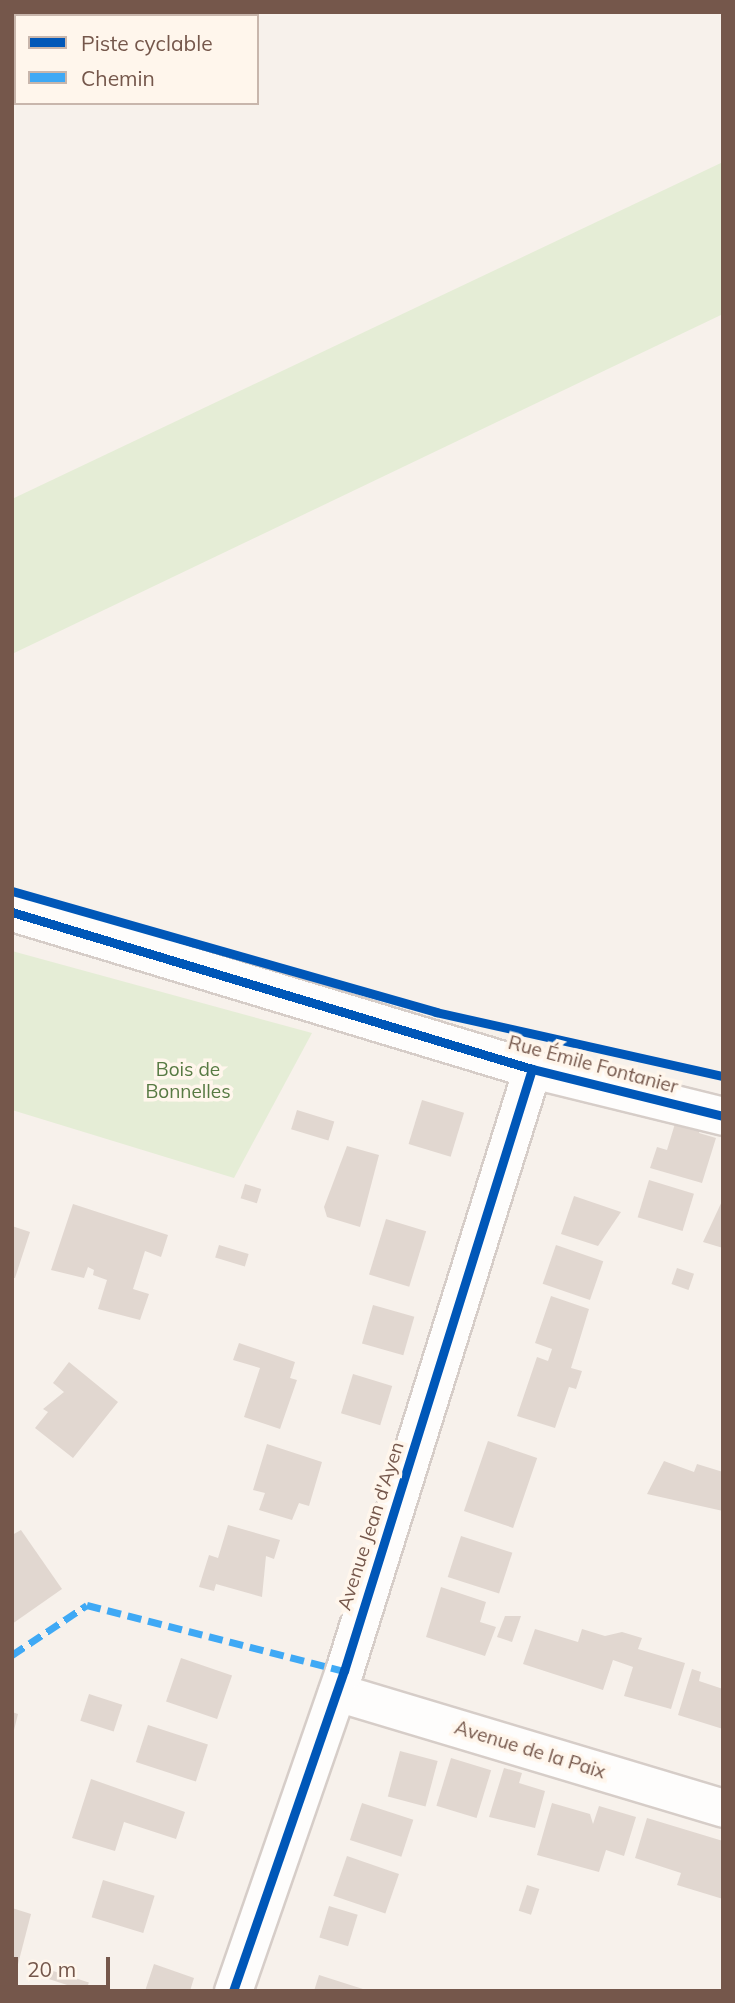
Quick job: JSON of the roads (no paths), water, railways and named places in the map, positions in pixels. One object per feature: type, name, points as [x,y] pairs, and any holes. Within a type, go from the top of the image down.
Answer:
[{"type":"street","name":"Rue Émile Fontanier","points":[[12,912],[532,1069],[723,1116]]},
{"type":"street","name":"Avenue Jean d'Ayen","points":[[233,1991],[337,1692],[532,1069]]},
{"type":"street","name":"Avenue de la Paix","points":[[337,1692],[723,1808]]},
{"type":"park label","name":"Bois de Bonnelles","points":[[188,1081]]}]
